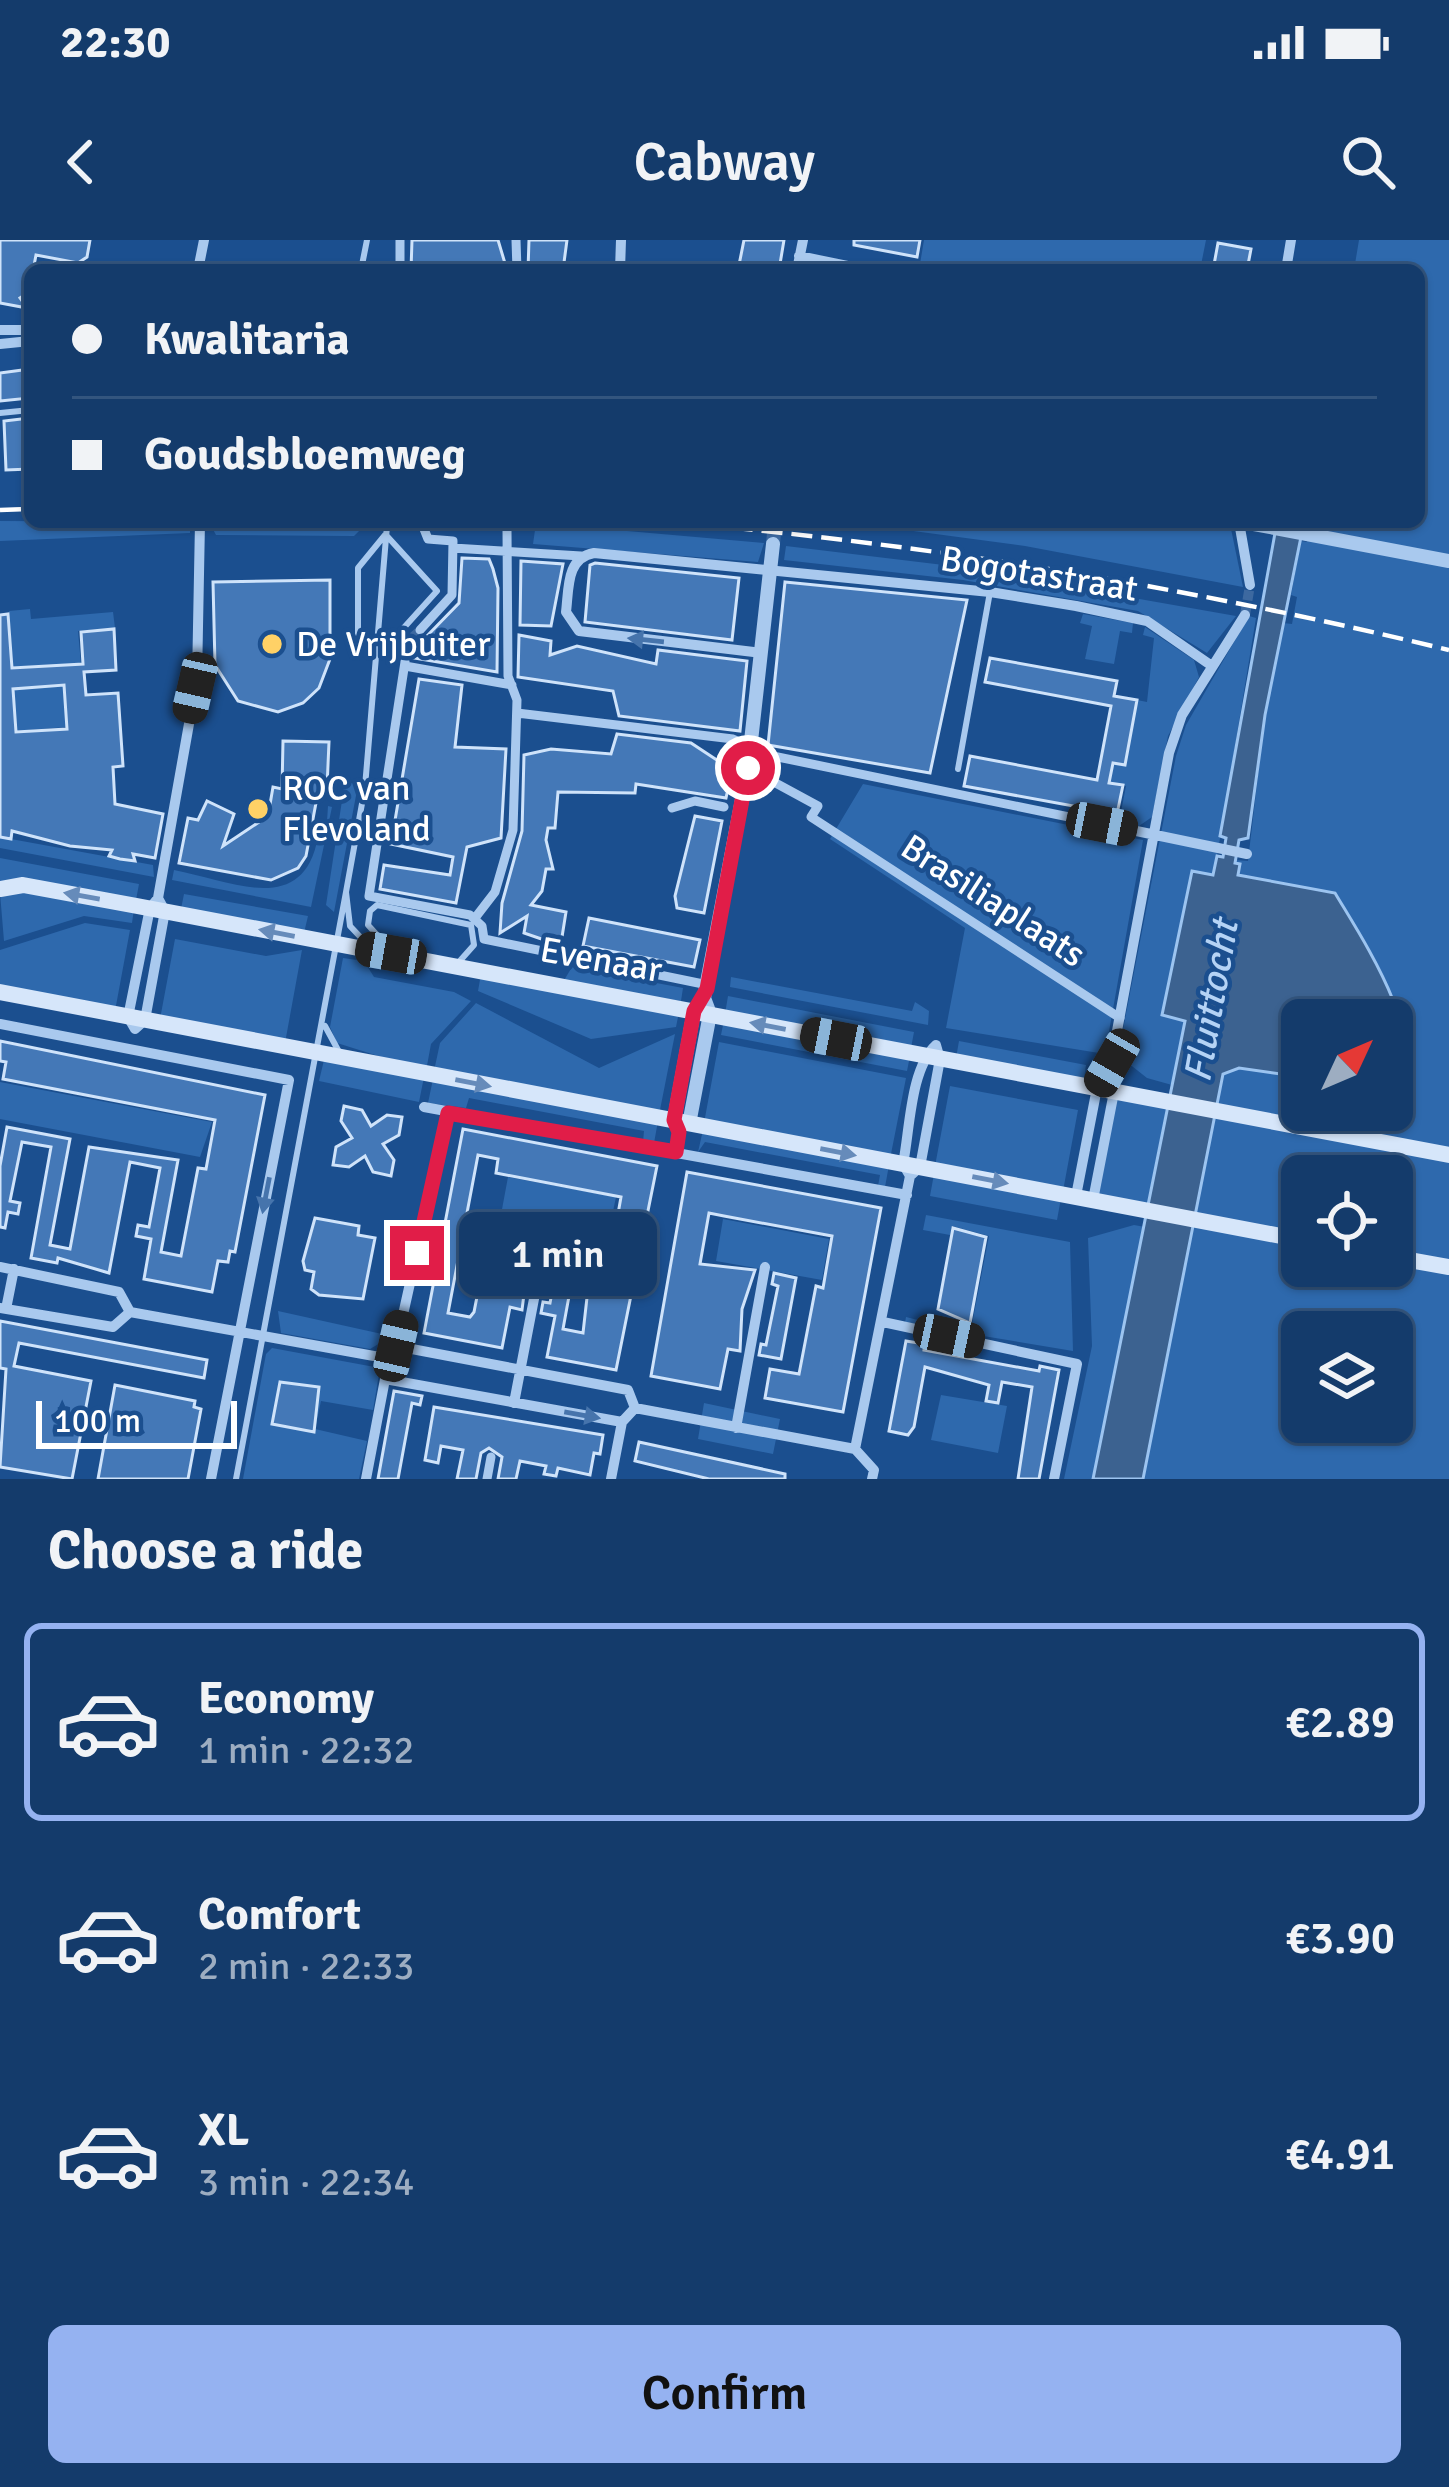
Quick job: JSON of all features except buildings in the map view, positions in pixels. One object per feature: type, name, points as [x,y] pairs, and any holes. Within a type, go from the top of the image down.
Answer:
[{"type":"main road","name":"Evenaar","points":[[0,889],[23,885],[158,906],[454,965],[704,1002],[934,1048],[1106,1090],[1449,1155]]},
{"type":"main road","points":[[0,992],[136,1022],[1281,1236]]},
{"type":"main road","points":[[1413,1261],[1449,1267]]},
{"type":"street","points":[[798,264],[802,240]]},
{"type":"street","points":[[800,256],[838,264]]},
{"type":"street","points":[[132,1049],[196,679],[200,528]]},
{"type":"street","points":[[1242,528],[1250,585]]},
{"type":"street","points":[[1269,528],[1449,561]]},
{"type":"street","points":[[420,630],[452,595],[453,541],[428,539],[424,529]]},
{"type":"street","points":[[475,918],[495,892],[516,830],[517,713],[510,681],[507,530]]},
{"type":"street","points":[[676,1152],[751,745],[773,544]]},
{"type":"street","points":[[453,548],[580,556]]},
{"type":"street","points":[[580,556],[572,566],[566,612],[579,631],[762,653]]},
{"type":"street","name":"Bogotastraat","points":[[580,556],[645,558],[991,592],[1140,618],[1213,666]]},
{"type":"street","points":[[1085,1198],[1155,831],[1182,715],[1245,615]]},
{"type":"street","points":[[510,681],[405,664],[369,896],[475,918],[487,939],[704,1002]]},
{"type":"street","points":[[517,713],[751,745],[768,755],[1155,831],[1247,854]]},
{"type":"street","name":"Brasiliaplaats","points":[[745,768],[818,806],[811,817],[1120,1018]]},
{"type":"street","points":[[672,808],[695,801],[724,807]]},
{"type":"street","points":[[0,1024],[289,1081],[211,1479]]},
{"type":"street","points":[[855,1449],[934,1048]]},
{"type":"street","points":[[424,1108],[908,1196]]},
{"type":"street","points":[[366,1479],[385,1358],[396,1346],[448,1113]]},
{"type":"street","points":[[514,1403],[548,1226]]},
{"type":"street","points":[[0,1267],[119,1292],[130,1312],[385,1358]]},
{"type":"street","points":[[736,1427],[765,1267]]},
{"type":"street","points":[[14,1270],[3,1308],[113,1327],[130,1312]]},
{"type":"street","points":[[883,1322],[1077,1364],[1054,1479]]},
{"type":"street","points":[[396,1346],[628,1390],[635,1408]]},
{"type":"street","points":[[385,1379],[622,1422]]},
{"type":"street","points":[[635,1408],[855,1449],[874,1470],[872,1479]]},
{"type":"street","points":[[611,1479],[622,1422],[635,1408]]},
{"type":"street","points":[[487,1479],[491,1457]]},
{"type":"lane","points":[[378,656],[358,634],[358,568],[386,530]]},
{"type":"lane","points":[[378,656],[437,591],[386,530]]},
{"type":"lane","points":[[236,1479],[365,787],[386,530]]},
{"type":"lane","points":[[958,770],[991,592]]},
{"type":"lane","points":[[346,892],[356,936],[396,954]]},
{"type":"lane","points":[[396,954],[370,930],[374,907],[471,925],[472,950],[454,965]]},
{"type":"lane","points":[[326,1010],[331,1042],[358,1062]]},
{"type":"shaded area","points":[[924,240],[1206,240],[1201,264],[920,264]]},
{"type":"shaded area","points":[[1359,240],[1449,240],[1449,1479],[1133,1479],[1244,876],[1238,875],[1235,860],[1248,861],[1265,715],[1283,623],[1292,624],[1297,597],[1291,595],[1301,541],[1307,542],[1310,528],[1425,528],[1425,264],[1355,264]]},
{"type":"shaded area","points":[[0,521],[24,521],[24,528],[190,528],[190,533],[0,541]]},
{"type":"shaded area","points":[[212,528],[362,528],[354,536],[216,535]]},
{"type":"shaded area","points":[[535,528],[593,528],[764,543],[758,562],[533,544]]},
{"type":"shaded area","points":[[891,528],[1231,528],[1243,587],[1025,546]]},
{"type":"shaded area","points":[[786,546],[952,566],[1236,616],[1207,653],[1138,611],[963,580],[784,560]]},
{"type":"shaded area","points":[[30,609],[31,619],[113,612],[115,628],[78,631],[81,664],[13,667],[9,611]]},
{"type":"shaded area","points":[[1083,614],[1133,623],[1132,633],[1120,631],[1114,664],[1085,659],[1092,626],[1080,623]]},
{"type":"shaded area","points":[[1249,616],[1256,618],[1214,875],[1193,871],[1162,1014],[1185,1020],[1172,1085],[1147,1078],[1118,1055],[1176,756],[1186,725]]},
{"type":"shaded area","points":[[1145,627],[1194,660],[1199,677],[1168,736],[1152,817],[1139,826],[1119,822],[1126,786],[1096,779],[1100,761],[1125,765],[1137,700],[1147,702],[1154,638],[1143,635]]},
{"type":"shaded area","points":[[64,685],[67,727],[16,731],[13,689]]},
{"type":"shaded area","points":[[345,781],[358,785],[334,912],[326,905]]},
{"type":"shaded area","points":[[863,784],[1143,840],[1105,1054],[946,1028],[965,928],[830,839]]},
{"type":"shaded area","points":[[0,837],[153,865],[154,877],[0,848]]},
{"type":"shaded area","points":[[318,837],[326,837],[311,907],[172,880],[174,870],[241,886],[281,886],[297,878],[310,862]]},
{"type":"shaded area","points":[[0,858],[139,884],[136,900],[0,884]]},
{"type":"shaded area","points":[[8,890],[134,909],[132,923],[84,916],[4,941],[0,893]]},
{"type":"shaded area","points":[[184,894],[308,916],[304,933],[181,909]]},
{"type":"shaded area","points":[[85,923],[130,930],[115,1011],[0,988],[0,950]]},
{"type":"shaded area","points":[[175,939],[266,956],[302,950],[285,1043],[160,1019]]},
{"type":"shaded area","points":[[343,958],[364,961],[374,977],[454,992],[471,1001],[431,1044],[426,1071],[337,1043],[330,1027]]},
{"type":"shaded area","points":[[572,967],[683,988],[681,1001],[563,982]]},
{"type":"shaded area","points":[[481,974],[679,1012],[676,1027],[591,1039],[478,991]]},
{"type":"shaded area","points":[[731,977],[912,1011],[915,1002],[929,1011],[928,1025],[730,987]]},
{"type":"shaded area","points":[[728,996],[914,1032],[911,1048],[725,1014]]},
{"type":"shaded area","points":[[476,1003],[599,1068],[675,1034],[659,1115],[434,1071],[440,1043]]},
{"type":"shaded area","points":[[724,1020],[910,1056],[907,1071],[721,1035]]},
{"type":"shaded area","points":[[959,1041],[1086,1065],[1084,1079],[956,1058]]},
{"type":"shaded area","points":[[719,1042],[906,1078],[890,1159],[704,1123]]},
{"type":"shaded area","points":[[324,1060],[424,1077],[419,1102],[319,1081]]},
{"type":"shaded area","points":[[433,1079],[658,1121],[654,1143],[643,1142],[644,1131],[469,1098],[466,1108],[428,1103]]},
{"type":"shaded area","points":[[0,1082],[212,1122],[200,1157],[0,1119]]},
{"type":"shaded area","points":[[950,1086],[1078,1110],[1063,1191],[935,1166]]},
{"type":"shaded area","points":[[1117,1095],[1167,1106],[1147,1205],[1098,1194]]},
{"type":"shaded area","points":[[703,1130],[889,1165],[885,1187],[878,1186],[880,1175],[705,1142],[698,1152]]},
{"type":"shaded area","points":[[934,1174],[1061,1198],[1057,1220],[930,1196]]},
{"type":"shaded area","points":[[508,1177],[616,1197],[607,1240],[500,1220]]},
{"type":"shaded area","points":[[926,1215],[1070,1242],[1073,1351],[905,1323],[906,1317],[953,1329],[955,1322],[972,1324],[989,1236],[952,1226],[950,1235],[923,1230]]},
{"type":"shaded area","points":[[723,1219],[829,1239],[822,1280],[716,1261]]},
{"type":"shaded area","points":[[1134,1225],[1145,1227],[1093,1479],[1064,1479],[1092,1346],[1088,1238]]},
{"type":"shaded area","points":[[278,1311],[392,1336],[370,1349],[281,1333]]},
{"type":"shaded area","points":[[272,1348],[380,1368],[373,1410],[321,1401],[315,1429],[367,1441],[359,1479],[243,1479],[266,1354]]},
{"type":"shaded area","points":[[941,1395],[1007,1406],[998,1453],[931,1440]]},
{"type":"shaded area","points":[[704,1403],[780,1419],[773,1454],[698,1439]]},
{"type":"water","name":"Fluittocht","points":[[1276,528],[1303,528],[1265,715],[1248,838],[1239,840],[1235,863],[1240,864],[1238,875],[1335,893],[1392,999],[1281,999],[1281,1074],[1239,1068],[1223,1074],[1143,1479],[1093,1479],[1185,1021],[1162,1015],[1192,871],[1213,875],[1226,838],[1220,836]]},
{"type":"tunnel","points":[[773,544],[774,528]]},
{"type":"tunnel","points":[[1245,615],[1250,585]]},
{"type":"tunnel","points":[[405,662],[405,644],[420,630]]},
{"type":"railway","points":[[0,510],[24,509]]},
{"type":"railway","points":[[731,528],[1063,571],[1449,650]]},
{"type":"place","name":"De Vrijbuiter","points":[[272,644]]},
{"type":"place","name":"ROC van Flevoland","points":[[258,809]]},
{"type":"route","points":[[417,1253],[448,1113],[676,1152],[679,1132],[674,1120],[689,1033],[694,1011],[707,989],[748,768]]}]
